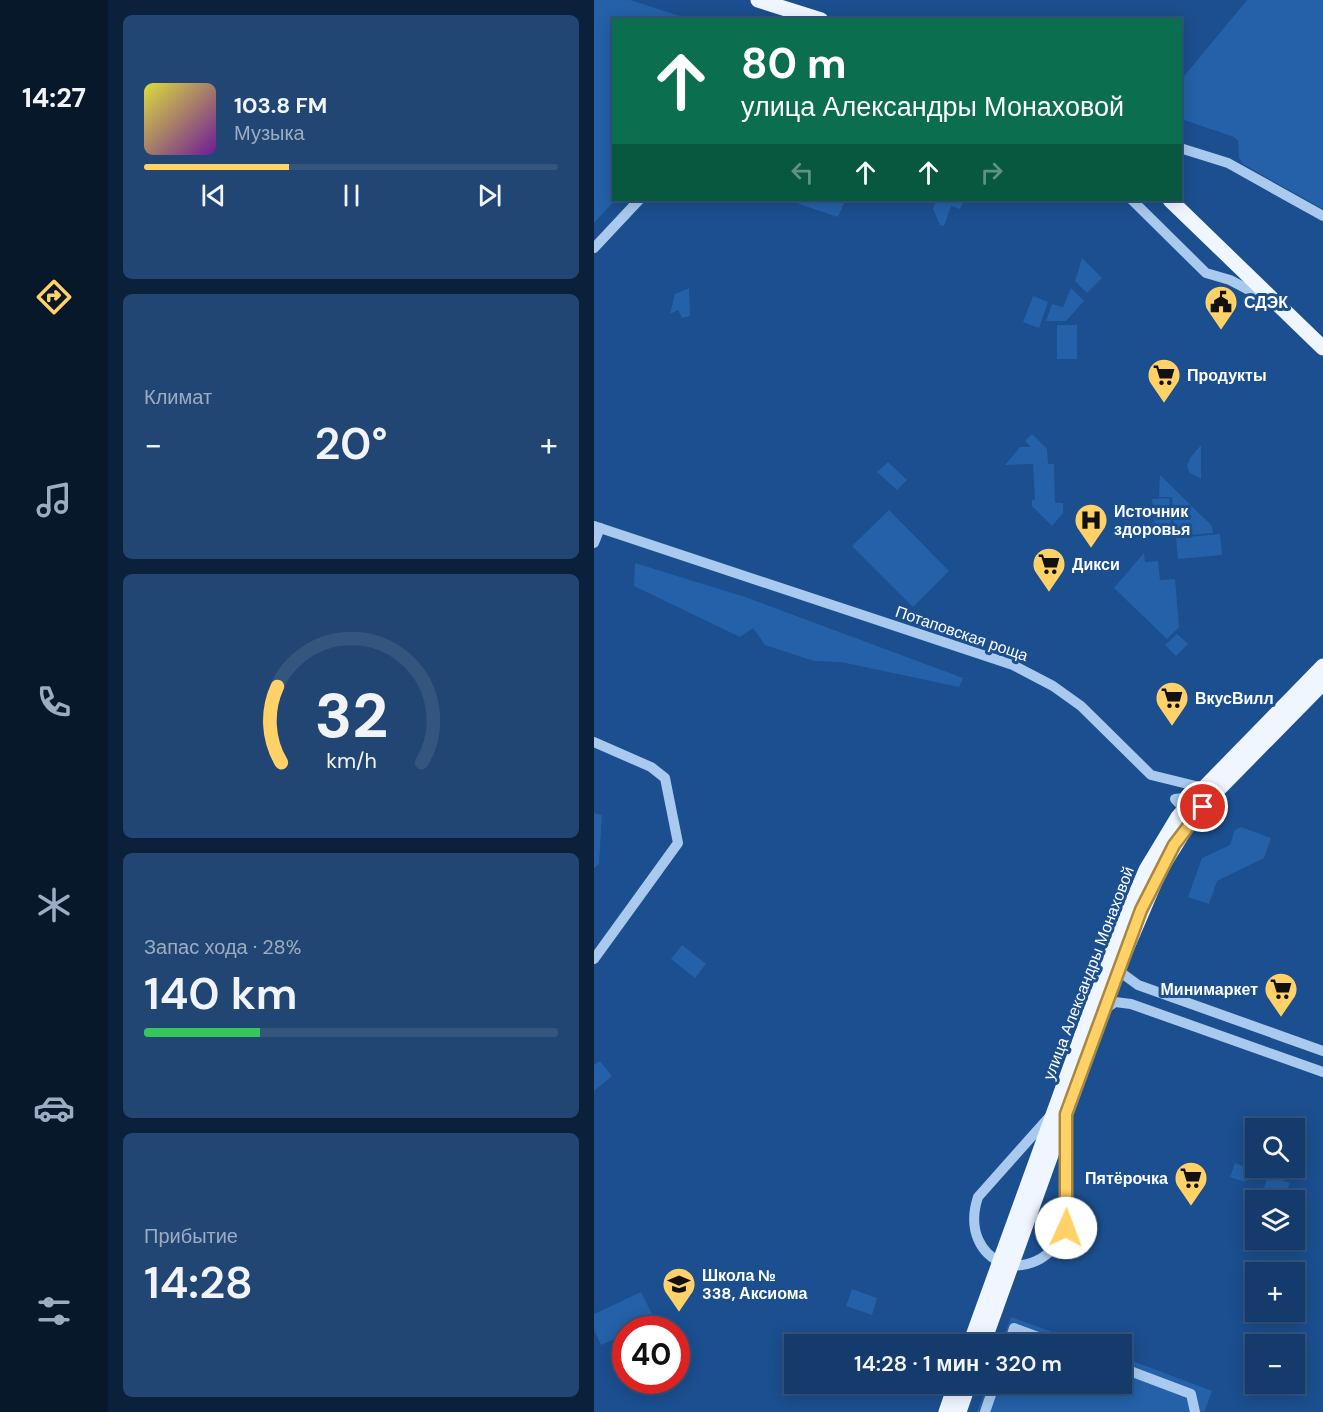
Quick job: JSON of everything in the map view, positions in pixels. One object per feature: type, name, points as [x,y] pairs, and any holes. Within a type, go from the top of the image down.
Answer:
[{"type":"main road","points":[[758,0],[815,18]]},
{"type":"main road","points":[[1171,201],[1323,348]]},
{"type":"main road","name":"улица Александры Монаховой","points":[[986,1334],[1006,1263],[1132,899],[1159,846],[1323,666]]},
{"type":"main road","name":"улица Александры Монаховой","points":[[1060,1112],[1103,1012],[1149,891],[1189,813],[1323,683]]},
{"type":"main road","name":"улица Александры Монаховой","points":[[974,1334],[1006,1263]]},
{"type":"main road","points":[[946,1412],[953,1394]]},
{"type":"main road","points":[[959,1412],[965,1394]]},
{"type":"street","points":[[1182,149],[1228,164],[1323,216]]},
{"type":"street","points":[[594,248],[638,201]]},
{"type":"street","points":[[1133,201],[1206,273],[1242,285],[1288,315]]},
{"type":"street","points":[[594,543],[597,527]]},
{"type":"street","name":"Потаповская роща","points":[[597,527],[987,656],[1036,676],[1081,706],[1151,775],[1221,793],[1175,799],[1189,813]]},
{"type":"street","points":[[594,742],[651,767],[665,778],[678,843],[594,959]]},
{"type":"street","points":[[1119,966],[1123,974],[1138,985],[1323,1051]]},
{"type":"street","points":[[1103,1012],[1115,1002],[1131,1004],[1323,1072]]},
{"type":"street","points":[[1060,1112],[1066,1228],[1060,1242],[1047,1256],[1035,1263],[1006,1263],[990,1256],[976,1237],[973,1211],[978,1197],[1060,1112]]},
{"type":"street","points":[[1012,1334],[1014,1328],[1030,1334]]},
{"type":"street","points":[[1132,1372],[1191,1394],[1195,1412]]},
{"type":"street","points":[[985,1412],[991,1394]]},
{"type":"shaded area","points":[[594,0],[630,0],[686,18],[612,18],[612,201],[614,201],[594,223]]},
{"type":"shaded area","points":[[1247,0],[1323,0],[1323,209],[1243,164],[1239,158],[1238,141],[1234,137],[1184,120],[1182,117],[1182,79]]},
{"type":"shaded area","points":[[799,201],[844,203],[838,217],[799,204]]},
{"type":"shaded area","points":[[936,201],[964,201],[960,209],[951,206],[944,226],[940,225],[933,209]]},
{"type":"shaded area","points":[[1082,258],[1102,278],[1087,293],[1075,281]]},
{"type":"shaded area","points":[[689,288],[690,316],[682,318],[678,310],[670,314],[675,294]]},
{"type":"shaded area","points":[[1071,288],[1084,301],[1066,321],[1046,321],[1052,304],[1063,307]]},
{"type":"shaded area","points":[[1033,296],[1048,302],[1039,328],[1023,322]]},
{"type":"shaded area","points":[[1057,325],[1077,325],[1077,359],[1057,359]]},
{"type":"shaded area","points":[[1032,434],[1047,449],[1048,464],[1054,464],[1055,503],[1063,503],[1063,513],[1052,526],[1032,506],[1032,500],[1035,500],[1033,464],[1005,465],[1020,447],[1031,447],[1025,441]]},
{"type":"shaded area","points":[[1201,445],[1201,479],[1190,473],[1187,466],[1190,458]]},
{"type":"shaded area","points":[[888,462],[907,480],[897,490],[877,472]]},
{"type":"shaded area","points":[[1160,475],[1212,526],[1213,533],[1175,536],[1172,497],[1159,497]]},
{"type":"shaded area","points":[[1169,498],[1172,534],[1156,536],[1152,499]]},
{"type":"shaded area","points":[[889,510],[949,571],[913,607],[852,546]]},
{"type":"shaded area","points":[[1220,534],[1222,555],[1178,559],[1176,538]]},
{"type":"shaded area","points":[[1144,553],[1145,562],[1158,561],[1160,580],[1175,579],[1179,627],[1167,639],[1114,588]]},
{"type":"shaded area","points":[[635,563],[745,597],[963,678],[959,687],[841,662],[814,661],[765,645],[753,628],[740,637],[634,586]]},
{"type":"shaded area","points":[[1177,634],[1188,644],[1176,656],[1165,645]]},
{"type":"shaded area","points":[[594,813],[602,815],[599,864],[594,868]]},
{"type":"shaded area","points":[[1241,827],[1271,838],[1264,858],[1217,881],[1209,904],[1188,897],[1202,858],[1230,845],[1235,830]]},
{"type":"shaded area","points":[[682,945],[706,964],[695,978],[671,959]]},
{"type":"shaded area","points":[[600,1061],[612,1076],[594,1091],[594,1065]]},
{"type":"shaded area","points":[[1235,1163],[1245,1167],[1245,1182],[1230,1177]]},
{"type":"shaded area","points":[[1267,1178],[1276,1178],[1290,1183],[1287,1190],[1264,1188]]},
{"type":"shaded area","points":[[852,1289],[877,1298],[872,1315],[846,1306]]},
{"type":"shaded area","points":[[641,1292],[653,1316],[612,1316],[612,1340],[601,1345],[594,1330],[594,1314]]},
{"type":"shaded area","points":[[1011,1317],[1058,1334],[1005,1334]]},
{"type":"shaded area","points":[[1132,1361],[1212,1391],[1204,1412],[977,1412],[984,1394],[1132,1394]]},
{"type":"place","name":"СДЭК","points":[[1221,331]]},
{"type":"place","name":"Продукты","points":[[1164,404]]},
{"type":"place","name":"Источник здоровья","points":[[1091,549]]},
{"type":"place","name":"Дикси","points":[[1049,593]]},
{"type":"place","name":"ВкусВилл","points":[[1172,727]]},
{"type":"place","name":"Минимаркет","points":[[1281,1018]]},
{"type":"place","name":"Пятёрочка","points":[[1191,1207]]},
{"type":"place","name":"Школа № 338, Аксиома","points":[[679,1313]]},
{"type":"route","points":[[1066,1228],[1066,1114],[1149,891],[1174,845],[1203,807]]}]
